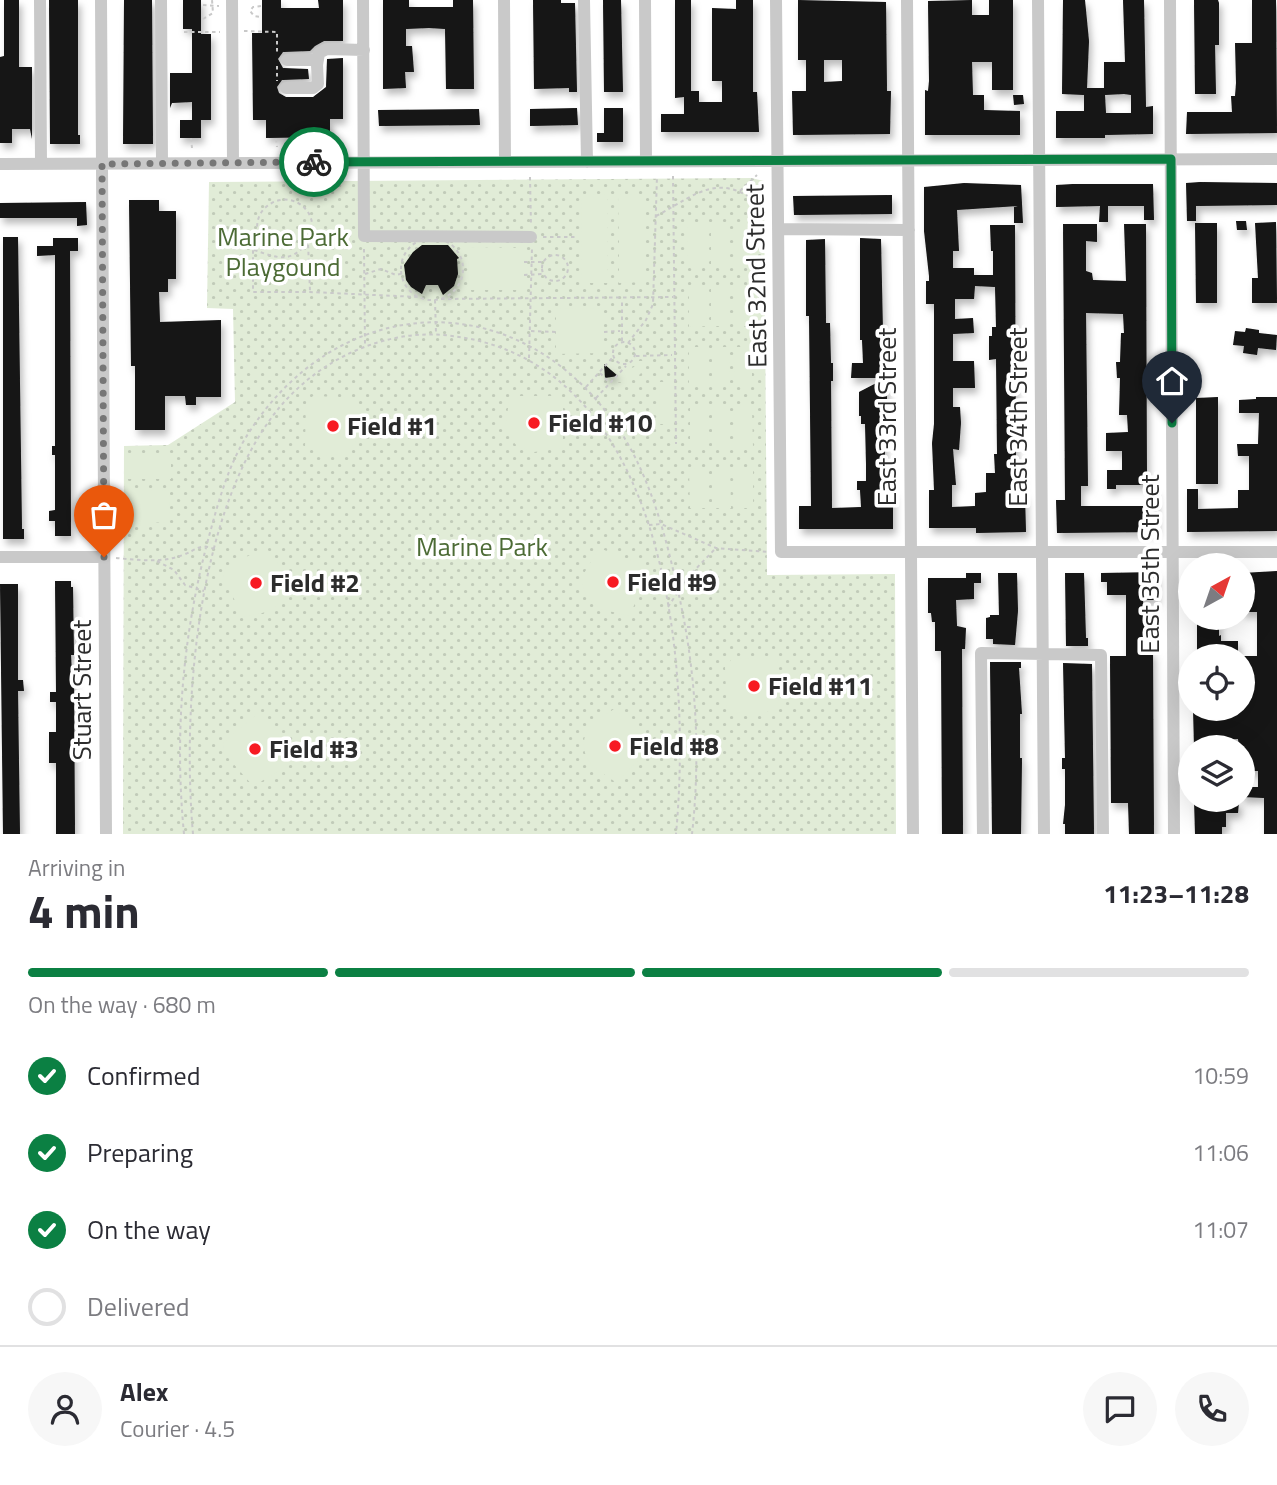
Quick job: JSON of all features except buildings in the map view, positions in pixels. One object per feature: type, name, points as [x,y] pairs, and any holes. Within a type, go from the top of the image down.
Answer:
[{"type":"street","points":[[40,0],[41,164]]},
{"type":"street","name":"Stuart Street","points":[[101,0],[110,558],[106,834]]},
{"type":"street","points":[[161,0],[162,163]]},
{"type":"street","points":[[232,0],[233,163]]},
{"type":"street","points":[[363,0],[364,236],[531,237]]},
{"type":"street","points":[[504,0],[505,162]]},
{"type":"street","points":[[584,0],[587,162]]},
{"type":"street","points":[[646,0],[646,162]]},
{"type":"street","name":"East 32nd Street","points":[[775,552],[778,229],[776,0]]},
{"type":"street","name":"East 33rd Street","points":[[907,0],[913,834]]},
{"type":"street","name":"East 34th Street","points":[[1038,0],[1044,834]]},
{"type":"street","name":"East 35th Street","points":[[1170,0],[1174,834]]},
{"type":"street","points":[[286,88],[313,88],[318,84],[319,53],[327,49],[364,50]]},
{"type":"street","points":[[280,60],[318,60]]},
{"type":"street","points":[[0,164],[1277,159]]},
{"type":"street","points":[[778,229],[909,230]]},
{"type":"street","points":[[775,552],[1277,552]]},
{"type":"street","points":[[0,557],[110,558]]},
{"type":"street","points":[[983,834],[981,653],[1042,652],[1101,655],[1103,834]]},
{"type":"path","points":[[204,19],[211,16],[212,0]]},
{"type":"path","points":[[204,7],[220,6]]},
{"type":"path","points":[[243,11],[261,6]]},
{"type":"path","points":[[250,11],[261,18]]},
{"type":"path","points":[[184,32],[220,32]]},
{"type":"path","points":[[243,32],[277,32],[280,60],[277,88],[286,88]]},
{"type":"path","points":[[191,138],[192,148]]},
{"type":"path","points":[[276,139],[276,147]]},
{"type":"path","points":[[289,139],[289,147]]},
{"type":"path","points":[[301,139],[301,147]]},
{"type":"path","points":[[310,139],[310,147]]},
{"type":"path","points":[[321,139],[321,147]]},
{"type":"path","points":[[332,139],[332,147]]},
{"type":"path","points":[[740,191],[757,175]]},
{"type":"path","points":[[628,343],[646,320],[654,298],[657,176]]},
{"type":"path","points":[[673,176],[676,444]]},
{"type":"path","points":[[529,359],[532,262],[530,177]]},
{"type":"path","points":[[656,216],[713,187],[740,191],[767,210]]},
{"type":"path","points":[[253,250],[285,258],[299,252],[308,242],[312,235],[312,220],[304,207],[291,201],[275,201],[260,214],[256,225],[257,244],[253,250],[253,292],[364,294],[435,300],[674,297]]},
{"type":"path","points":[[312,235],[364,236],[365,346]]},
{"type":"path","points":[[418,298],[406,288],[400,266],[406,250],[418,240],[434,236],[454,246],[463,265],[463,276],[458,286],[442,299]]},
{"type":"path","points":[[531,237],[577,237]]},
{"type":"path","points":[[308,242],[310,292]]},
{"type":"path","points":[[555,254],[564,257],[568,265],[565,277],[558,281],[550,280],[543,274],[542,262],[546,257],[555,254]]},
{"type":"path","points":[[524,262],[542,262]]},
{"type":"path","points":[[364,274],[381,268],[396,275],[402,273]]},
{"type":"path","points":[[524,275],[543,274]]},
{"type":"path","points":[[622,299],[622,342]]},
{"type":"path","points":[[435,300],[436,334]]},
{"type":"path","points":[[184,834],[180,795],[184,659],[206,545],[229,473],[243,443],[274,400],[305,371],[333,352],[364,335],[397,325],[435,322],[481,327],[529,344],[557,363],[596,399],[618,428],[638,465],[661,524],[685,627],[692,677],[696,743],[692,834]]},
{"type":"path","points":[[530,331],[557,332]]},
{"type":"path","points":[[604,332],[621,331]]},
{"type":"path","points":[[193,834],[190,724],[195,652],[215,549],[241,469],[275,412],[318,371],[365,346],[402,337],[436,334],[491,343],[529,359],[566,387],[602,427],[623,460],[648,526],[668,607],[676,662],[680,782],[676,834]]},
{"type":"path","points":[[622,342],[628,343],[635,351],[635,356]]},
{"type":"path","points":[[585,387],[613,357],[614,349],[622,342]]},
{"type":"path","points":[[596,399],[635,356],[674,355]]},
{"type":"path","points":[[613,357],[617,362],[627,364]]},
{"type":"path","points":[[599,372],[610,383]]},
{"type":"path","points":[[648,526],[661,524],[716,548],[775,552]]},
{"type":"path","points":[[110,558],[156,561],[187,554],[194,547],[206,545],[215,549]]},
{"type":"path","points":[[668,607],[687,579],[716,548]]},
{"type":"path","points":[[156,561],[174,570],[185,585],[205,591]]},
{"type":"path","points":[[685,627],[693,627]]},
{"type":"green space","name":"Marine Park","points":[[751,178],[764,181],[767,575],[895,574],[896,834],[123,834],[124,446],[168,445],[235,402],[233,309],[207,308],[209,182]]},
{"type":"green space","points":[[607,194],[607,237],[582,237],[581,195]]},
{"type":"green space","points":[[644,194],[644,237],[619,237],[618,195]]},
{"type":"green space","points":[[734,225],[752,225],[752,265],[734,265]]},
{"type":"green space","points":[[688,226],[706,226],[706,265],[688,265]]},
{"type":"green space","points":[[711,226],[729,226],[729,265],[711,265]]},
{"type":"green space","points":[[581,240],[607,240],[607,283],[582,283]]},
{"type":"green space","points":[[619,240],[644,240],[644,282],[619,283]]},
{"type":"green space","points":[[469,247],[524,248],[524,290],[469,290]]},
{"type":"green space","points":[[689,287],[706,287],[707,326],[689,327]]},
{"type":"green space","points":[[711,287],[729,287],[729,326],[711,326]]},
{"type":"green space","points":[[734,287],[752,287],[752,326],[734,326]]},
{"type":"green space","points":[[603,308],[603,353],[556,354],[556,309]]},
{"type":"green space","points":[[689,347],[707,347],[707,387],[689,387]]},
{"type":"green space","points":[[712,347],[729,347],[730,387],[712,387]]},
{"type":"green space","points":[[734,347],[752,347],[752,387],[735,387]]},
{"type":"green space","points":[[638,361],[648,361],[640,374],[627,382],[616,382],[625,371],[634,367]]},
{"type":"green space","points":[[659,382],[673,382],[674,424],[660,424]]},
{"type":"green space","name":"Field #1","points":[[313,396],[358,398],[360,432],[350,448],[339,454],[326,455],[305,448],[306,403]]},
{"type":"green space","name":"Field #10","points":[[510,396],[556,396],[563,403],[563,448],[534,452],[517,446],[505,427]]},
{"type":"green space","points":[[690,408],[707,408],[708,447],[690,447]]},
{"type":"green space","points":[[712,408],[730,408],[730,447],[712,447]]},
{"type":"green space","points":[[735,408],[752,408],[753,447],[735,447]]},
{"type":"green space","points":[[124,455],[171,455],[171,479],[124,479]]},
{"type":"green space","points":[[708,468],[708,508],[690,508],[689,469]]},
{"type":"green space","points":[[735,468],[753,468],[753,508],[735,508]]},
{"type":"green space","points":[[712,469],[730,469],[731,508],[712,508]]},
{"type":"green space","points":[[170,490],[169,522],[124,524],[124,491]]},
{"type":"green space","points":[[432,501],[436,501],[435,552],[431,552]]},
{"type":"green space","name":"Field #2","points":[[266,547],[282,570],[285,589],[280,601],[271,609],[243,617],[223,577],[226,567]]},
{"type":"green space","name":"Field #9","points":[[599,548],[641,564],[646,574],[630,616],[600,609],[587,597],[583,587],[583,575]]},
{"type":"green space","name":"Field #11","points":[[777,658],[782,686],[776,704],[762,715],[756,716],[727,712],[725,667],[732,659]]},
{"type":"green space","name":"Field #8","points":[[614,709],[647,740],[647,751],[616,783],[589,761],[584,749],[590,726]]},
{"type":"green space","name":"Field #3","points":[[258,713],[280,733],[287,750],[279,771],[253,786],[223,752],[224,742]]},
{"type":"way so far","points":[[104,557],[102,164],[314,162]]},
{"type":"place","name":"Field #10","points":[[534,423]]},
{"type":"place","name":"Field #1","points":[[333,426]]},
{"type":"place","name":"Field #9","points":[[613,582]]},
{"type":"place","name":"Field #2","points":[[256,583]]},
{"type":"place","name":"Field #11","points":[[754,686]]},
{"type":"place","name":"Field #8","points":[[615,746]]},
{"type":"place","name":"Field #3","points":[[255,749]]},
{"type":"route","points":[[314,162],[1171,159],[1172,423]]},
{"type":"park label","name":"Marine Park Playgound","points":[[283,252]]}]
